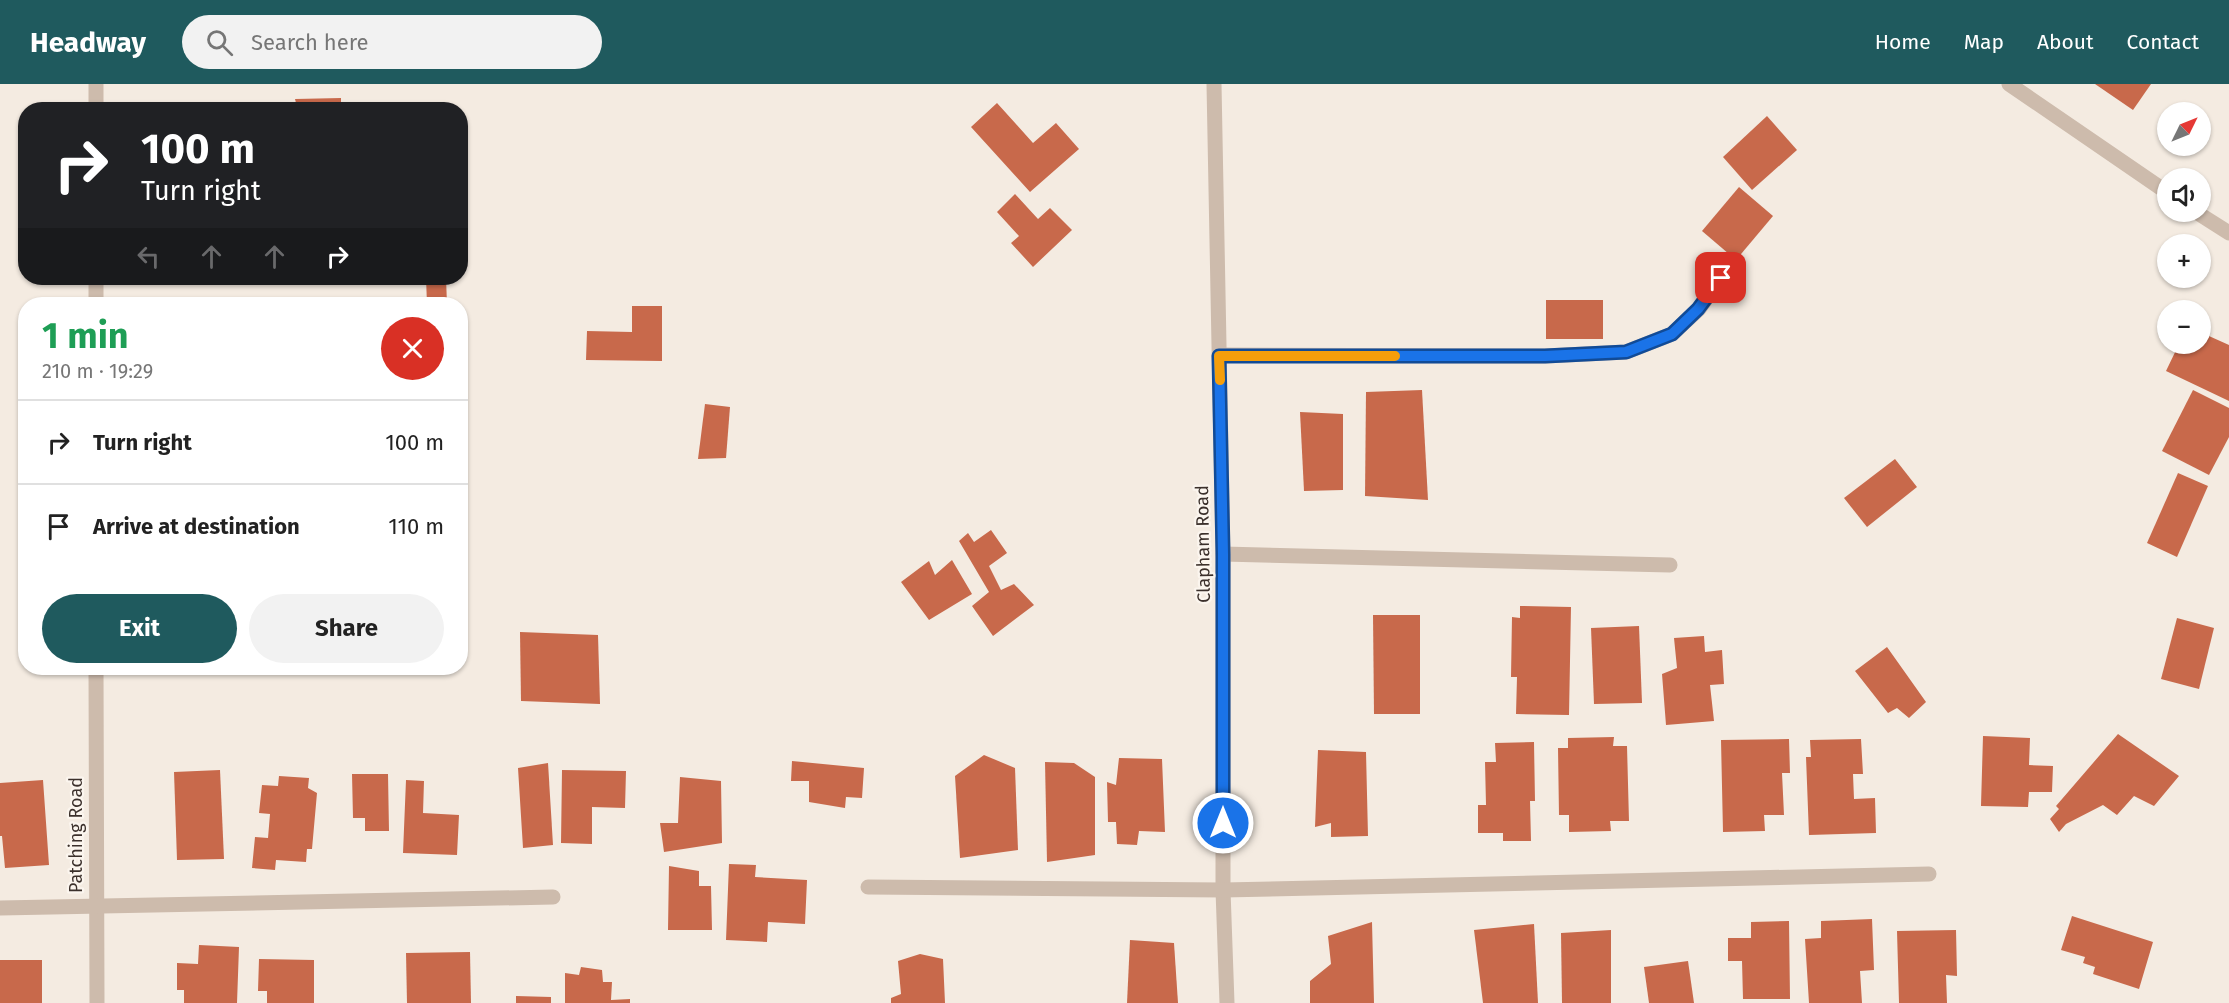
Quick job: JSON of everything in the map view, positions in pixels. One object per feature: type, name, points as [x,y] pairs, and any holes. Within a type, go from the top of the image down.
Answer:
[{"type":"street","points":[[96,84],[96,102]]},
{"type":"street","name":"Clapham Road","points":[[1214,84],[1223,554],[1223,890],[1227,1003]]},
{"type":"street","points":[[2009,84],[2157,185]]},
{"type":"street","points":[[2211,222],[2229,233]]},
{"type":"street","points":[[1219,356],[1545,356],[1626,352],[1672,334],[1698,309],[1721,278]]},
{"type":"street","points":[[1223,554],[1670,565]]},
{"type":"street","name":"Patching Road","points":[[96,675],[97,1003]]},
{"type":"street","points":[[868,887],[1223,890],[1929,874]]},
{"type":"street","points":[[0,908],[553,897]]},
{"type":"building","points":[[2095,84],[2151,84],[2133,110]]},
{"type":"building","points":[[341,98],[341,102],[296,102],[295,99]]},
{"type":"building","points":[[997,103],[1033,143],[1056,123],[1079,149],[1030,192],[971,127]]},
{"type":"building","points":[[1767,116],[1797,150],[1752,190],[1723,157]]},
{"type":"building","points":[[1739,187],[1773,216],[1736,260],[1702,231]]},
{"type":"building","points":[[1015,194],[1038,219],[1050,208],[1072,230],[1033,267],[1011,243],[1019,236],[997,212]]},
{"type":"building","points":[[426,285],[446,285],[447,297],[427,297]]},
{"type":"building","points":[[1546,300],[1603,300],[1603,339],[1546,339]]},
{"type":"building","points":[[632,306],[662,306],[662,361],[586,360],[587,331],[632,332]]},
{"type":"building","points":[[2211,337],[2229,345],[2229,401],[2166,371],[2174,354],[2211,354]]},
{"type":"building","points":[[1422,390],[1428,500],[1365,496],[1366,392]]},
{"type":"building","points":[[2193,390],[2229,408],[2229,437],[2209,475],[2162,451]]},
{"type":"building","points":[[705,404],[730,407],[726,458],[698,459]]},
{"type":"building","points":[[1300,412],[1343,414],[1343,490],[1304,491]]},
{"type":"building","points":[[1895,459],[1917,487],[1867,527],[1844,498]]},
{"type":"building","points":[[2178,473],[2208,486],[2177,557],[2147,543]]},
{"type":"building","points":[[991,530],[1007,553],[989,566],[1001,590],[1014,584],[1034,605],[993,636],[972,606],[989,592],[959,541],[968,533],[974,542]]},
{"type":"building","points":[[952,560],[972,594],[929,620],[901,582],[929,561],[935,575]]},
{"type":"building","points":[[1520,606],[1571,607],[1569,715],[1516,714],[1517,677],[1511,677],[1512,617],[1520,618]]},
{"type":"building","points":[[1373,615],[1420,615],[1420,714],[1374,714]]},
{"type":"building","points":[[2177,618],[2214,628],[2199,689],[2161,679]]},
{"type":"building","points":[[1639,626],[1642,703],[1594,704],[1591,628]]},
{"type":"building","points":[[520,632],[598,635],[600,704],[521,701]]},
{"type":"building","points":[[1704,636],[1705,652],[1722,650],[1724,684],[1710,685],[1714,721],[1666,725],[1662,674],[1677,668],[1674,638]]},
{"type":"building","points":[[1887,647],[1926,702],[1909,718],[1897,708],[1888,713],[1855,671]]},
{"type":"building","points":[[2118,734],[2179,776],[2154,806],[2134,796],[2117,815],[2103,805],[2066,824],[2059,832],[2050,819],[2059,809],[2056,806]]},
{"type":"building","points":[[1983,736],[2030,738],[2029,765],[2053,766],[2052,792],[2029,792],[2028,807],[1981,806]]},
{"type":"building","points":[[1614,737],[1613,746],[1627,746],[1629,821],[1610,821],[1611,831],[1569,832],[1569,815],[1559,815],[1558,748],[1568,748],[1568,738]]},
{"type":"building","points":[[1789,739],[1790,773],[1782,773],[1784,815],[1764,815],[1765,831],[1723,832],[1721,740]]},
{"type":"building","points":[[1861,739],[1863,774],[1853,774],[1854,799],[1875,798],[1876,833],[1809,835],[1806,757],[1811,757],[1810,740]]},
{"type":"building","points":[[1534,742],[1535,801],[1530,801],[1531,841],[1503,841],[1503,833],[1478,833],[1478,805],[1486,805],[1485,762],[1496,762],[1495,743]]},
{"type":"building","points":[[1318,750],[1366,752],[1368,836],[1331,837],[1331,823],[1315,827]]},
{"type":"building","points":[[984,755],[1015,768],[1018,850],[960,858],[955,776]]},
{"type":"building","points":[[1119,758],[1162,759],[1165,832],[1139,831],[1137,845],[1117,844],[1116,822],[1108,822],[1107,782],[1116,785]]},
{"type":"building","points":[[792,761],[864,768],[862,798],[846,797],[845,808],[809,802],[809,781],[791,781]]},
{"type":"building","points":[[1045,762],[1074,763],[1095,777],[1095,855],[1047,862]]},
{"type":"building","points":[[548,763],[553,845],[523,848],[518,768]]},
{"type":"building","points":[[220,770],[224,859],[177,860],[174,772]]},
{"type":"building","points":[[562,770],[626,771],[625,808],[592,807],[592,844],[561,843]]},
{"type":"building","points":[[352,774],[388,774],[389,831],[365,831],[365,818],[353,818]]},
{"type":"building","points":[[279,776],[309,778],[308,788],[317,793],[312,849],[307,849],[306,862],[276,860],[275,870],[252,868],[255,837],[268,838],[270,814],[259,813],[262,785],[278,786]]},
{"type":"building","points":[[680,777],[721,781],[722,843],[664,852],[660,823],[678,823]]},
{"type":"building","points":[[43,780],[49,865],[5,868],[2,836],[0,836],[0,783]]},
{"type":"building","points":[[406,780],[424,781],[423,813],[459,815],[457,855],[403,853]]},
{"type":"building","points":[[729,864],[756,865],[755,877],[807,880],[805,924],[768,922],[767,942],[726,940]]},
{"type":"building","points":[[669,866],[699,871],[699,886],[711,886],[712,930],[668,930]]},
{"type":"building","points":[[2072,916],[2153,942],[2139,989],[2093,974],[2095,967],[2083,963],[2085,957],[2061,950]]},
{"type":"building","points":[[1872,919],[1874,970],[1860,971],[1862,1003],[1809,1003],[1805,939],[1821,938],[1821,921]]},
{"type":"building","points":[[1789,921],[1790,999],[1743,999],[1742,961],[1728,961],[1728,938],[1751,938],[1751,922]]},
{"type":"building","points":[[1372,922],[1374,1003],[1310,1003],[1310,981],[1331,964],[1328,936]]},
{"type":"building","points":[[1534,924],[1538,1003],[1483,1003],[1474,930]]},
{"type":"building","points":[[1611,930],[1611,1003],[1562,1003],[1561,933]]},
{"type":"building","points":[[1956,930],[1957,976],[1946,975],[1947,1003],[1899,1003],[1897,931]]},
{"type":"building","points":[[1130,940],[1174,943],[1178,1003],[1127,1003]]},
{"type":"building","points":[[199,945],[239,947],[237,1003],[184,1003],[184,990],[177,990],[177,963],[198,964]]},
{"type":"building","points":[[470,952],[471,1003],[407,1003],[406,953]]},
{"type":"building","points":[[920,954],[943,959],[945,1003],[891,1003],[891,998],[901,994],[898,961]]},
{"type":"building","points":[[259,959],[314,960],[314,1003],[267,1003],[267,991],[258,991]]},
{"type":"building","points":[[0,960],[42,960],[42,1003],[0,1003]]},
{"type":"building","points":[[1688,961],[1694,1003],[1649,1003],[1644,967]]},
{"type":"building","points":[[581,967],[602,970],[603,982],[612,982],[611,1000],[630,999],[630,1003],[565,1003],[565,973],[579,975]]},
{"type":"building","points":[[516,996],[551,997],[551,1003],[516,1003]]},
{"type":"slow traffic","points":[[1220,380],[1219,356],[1395,356]]},
{"type":"route","points":[[1223,823],[1223,554],[1219,356],[1545,356],[1626,352],[1672,334],[1698,309],[1721,278]]}]
